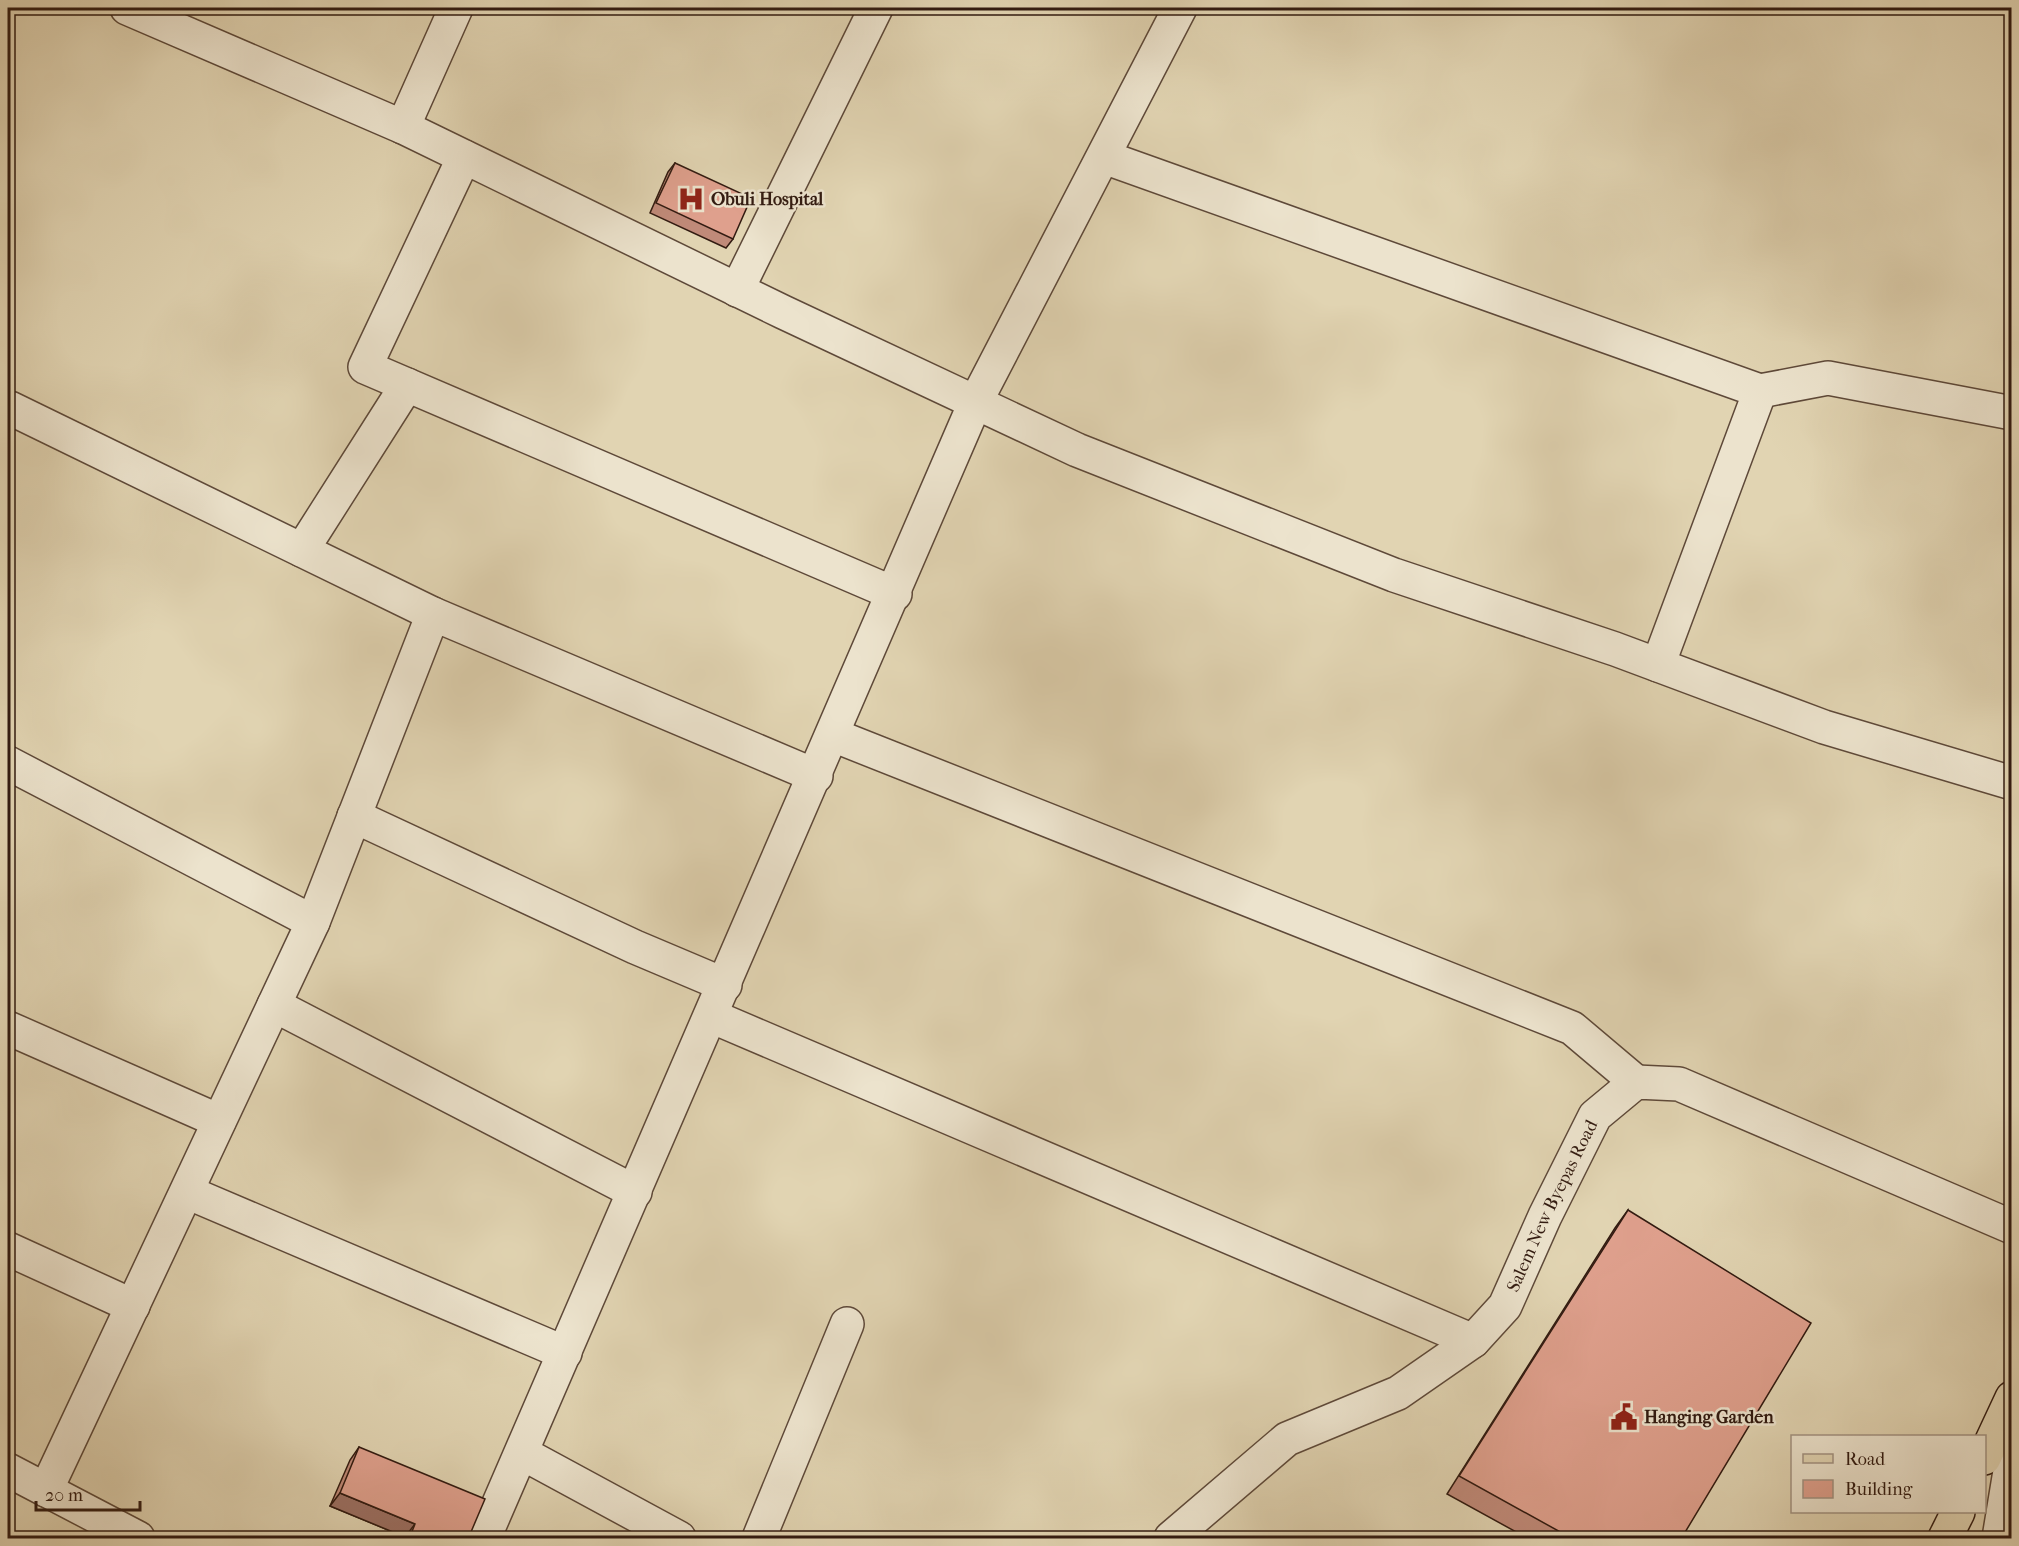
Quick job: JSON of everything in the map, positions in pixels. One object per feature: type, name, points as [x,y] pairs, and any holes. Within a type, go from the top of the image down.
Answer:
[{"type":"main road","points":[[1986,1454],[2012,1398]]},
{"type":"main road","points":[[1945,1539],[1958,1513]]},
{"type":"street","points":[[127,8],[403,127],[737,290],[1077,450],[1394,575],[1658,665],[1824,727],[2012,783]]},
{"type":"street","points":[[403,127],[456,8]]},
{"type":"street","points":[[737,290],[876,8]]},
{"type":"street","points":[[484,1539],[895,594],[975,403],[1179,8]]},
{"type":"street","points":[[464,157],[365,367],[895,594]]},
{"type":"street","points":[[1104,157],[1760,391],[1828,378],[2012,413]]},
{"type":"street","points":[[302,550],[407,385]]},
{"type":"street","points":[[1658,665],[1760,391]]},
{"type":"street","points":[[8,412],[10,408],[433,614],[816,776]]},
{"type":"street","points":[[46,1490],[313,922],[433,614]]},
{"type":"street","points":[[833,735],[1572,1028],[1636,1082],[1679,1084],[2012,1227]]},
{"type":"street","points":[[8,763],[313,922]]},
{"type":"street","points":[[354,816],[635,947],[725,985]]},
{"type":"street","points":[[274,1005],[635,1192]]},
{"type":"street","points":[[711,1016],[1473,1341]]},
{"type":"street","points":[[8,1028],[219,1121]]},
{"type":"street","name":"Salem New Byepas Road","points":[[1171,1539],[1287,1438],[1398,1393],[1473,1341],[1504,1306],[1545,1216],[1595,1116],[1636,1082]]},
{"type":"street","points":[[187,1192],[565,1353]]},
{"type":"street","points":[[8,1249],[133,1306]]},
{"type":"street","points":[[759,1539],[846,1324]]},
{"type":"street","points":[[522,1453],[679,1539]]},
{"type":"street","points":[[1999,1539],[2012,1459]]},
{"type":"street","points":[[8,1470],[138,1539]]},
{"type":"building","points":[[675,163],[751,198],[733,239],[656,203]]},
{"type":"building","name":"Hanging Garden","points":[[1628,1210],[1811,1323],[1681,1539],[1573,1539],[1459,1476]]},
{"type":"building","points":[[359,1447],[485,1499],[468,1539],[409,1539],[415,1524],[340,1493]]},
{"type":"place","name":"Obuli Hospital","points":[[691,199]]},
{"type":"place","name":"Hanging Garden","points":[[1624,1417]]}]
